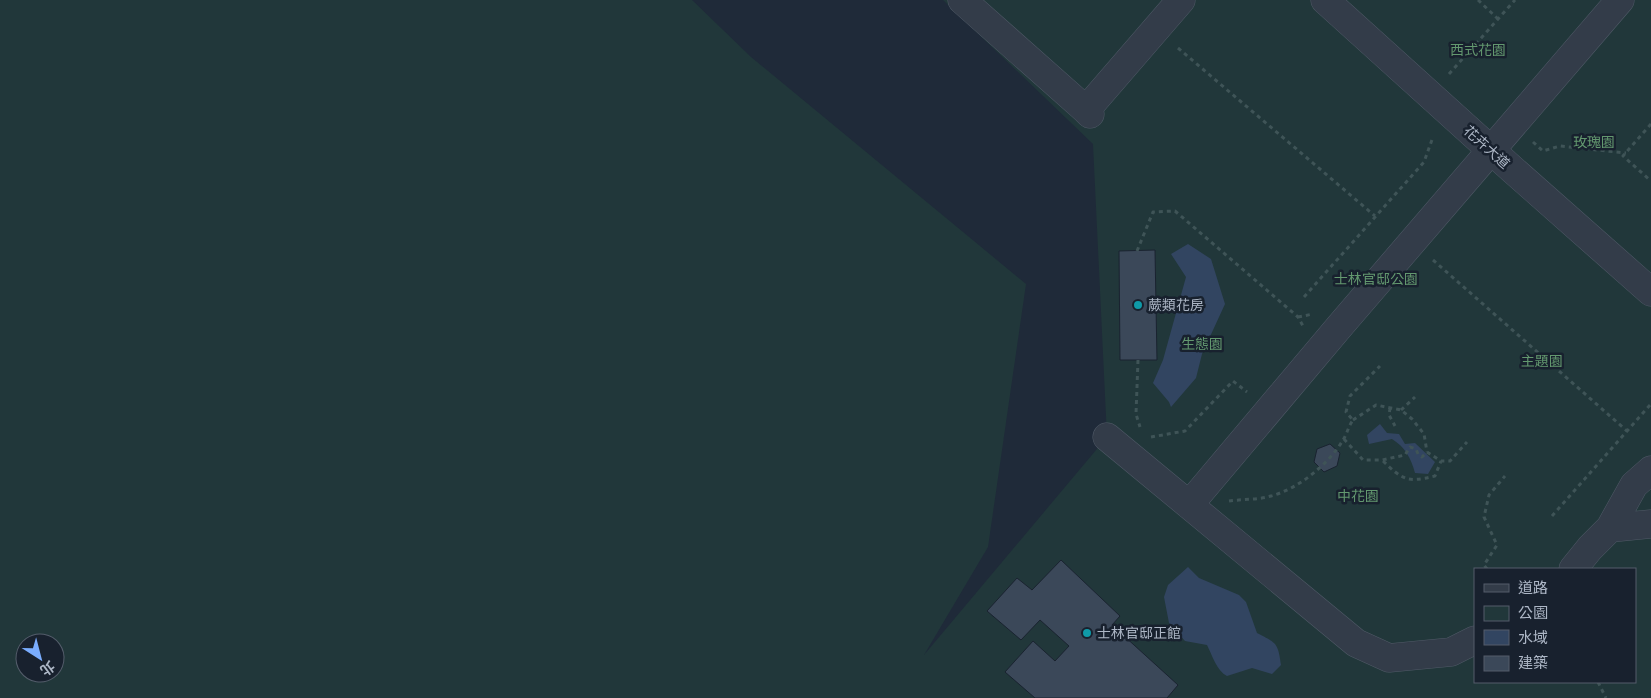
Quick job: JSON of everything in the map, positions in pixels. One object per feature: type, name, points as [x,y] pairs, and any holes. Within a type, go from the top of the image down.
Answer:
[{"type":"street","points":[[978,5],[1088,112],[1181,0]]},
{"type":"street","name":"花卉大道","points":[[1325,0],[1651,292]]},
{"type":"street","points":[[1189,505],[1620,0]]},
{"type":"street","points":[[1107,437],[1356,643],[1389,658],[1451,652],[1474,640]]},
{"type":"street","points":[[1574,568],[1610,528],[1634,485],[1651,470]]},
{"type":"street","points":[[1610,528],[1651,524]]},
{"type":"path","points":[[1478,0],[1498,19]]},
{"type":"path","points":[[1304,297],[1424,162],[1437,101],[1498,19],[1515,0]]},
{"type":"path","points":[[1156,28],[1375,216]]},
{"type":"path","points":[[1651,124],[1623,156],[1651,181]]},
{"type":"path","points":[[1532,141],[1543,151],[1560,146],[1626,153]]},
{"type":"path","points":[[1136,251],[1153,212],[1175,211],[1284,304]]},
{"type":"path","points":[[1433,259],[1627,431]]},
{"type":"path","points":[[1298,317],[1321,312]]},
{"type":"path","points":[[1138,360],[1136,414],[1141,430]]},
{"type":"path","points":[[1353,420],[1346,412],[1350,396],[1380,366]]},
{"type":"path","points":[[1144,438],[1185,431],[1233,382],[1269,410]]},
{"type":"path","points":[[1401,410],[1415,397]]},
{"type":"path","points":[[1552,516],[1651,404]]},
{"type":"path","points":[[1189,505],[1270,496],[1296,486],[1328,460],[1344,439],[1347,427],[1353,420],[1376,405],[1401,410],[1412,419],[1424,434],[1427,452],[1441,461],[1450,461],[1467,442]]},
{"type":"path","points":[[1390,408],[1389,415],[1394,426]]},
{"type":"path","points":[[1344,439],[1362,460],[1382,460],[1405,455],[1410,447],[1416,449],[1422,457],[1427,452]]},
{"type":"path","points":[[1382,460],[1398,476],[1416,480],[1435,476],[1441,461]]},
{"type":"path","points":[[1486,568],[1484,565],[1498,545],[1484,517],[1489,494],[1504,476]]},
{"type":"path","points":[[1598,683],[1606,698]]},
{"type":"green space","points":[[0,0],[692,0],[751,57],[1026,284],[988,547],[924,655],[1107,437],[1093,144],[943,0],[1651,0],[1651,698],[0,698]]},
{"type":"water","points":[[1188,244],[1211,259],[1225,304],[1202,354],[1196,378],[1171,407],[1153,383],[1163,360],[1186,277],[1171,254]]},
{"type":"water","points":[[1380,424],[1387,433],[1399,434],[1405,444],[1415,443],[1435,462],[1428,474],[1415,473],[1407,453],[1392,439],[1369,444],[1367,435]]},
{"type":"water","points":[[1188,567],[1199,578],[1239,595],[1246,602],[1257,633],[1272,641],[1279,652],[1281,665],[1272,674],[1252,668],[1227,676],[1218,667],[1207,645],[1185,641],[1169,623],[1164,597],[1168,585]]},
{"type":"building","name":"蕨類花房","points":[[1155,250],[1157,360],[1120,360],[1119,251]]},
{"type":"building","points":[[1330,444],[1340,453],[1337,466],[1324,472],[1314,462],[1317,449]]},
{"type":"building","name":"士林官邸正館","points":[[1061,560],[1120,616],[1112,625],[1178,685],[1167,698],[1035,698],[1005,672],[1033,641],[1055,661],[1069,646],[1040,620],[1021,640],[987,611],[1017,578],[1032,590]]},
{"type":"place","name":"蕨類花房","points":[[1138,305]]},
{"type":"place","name":"士林官邸正館","points":[[1087,633]]},
{"type":"park label","name":"西式花園","points":[[1478,50]]},
{"type":"park label","name":"玫瑰園","points":[[1594,142]]},
{"type":"park label","name":"士林官邸公園","points":[[1376,279]]},
{"type":"park label","name":"生態園","points":[[1202,344]]},
{"type":"park label","name":"主題園","points":[[1542,361]]},
{"type":"park label","name":"中花園","points":[[1358,496]]}]
